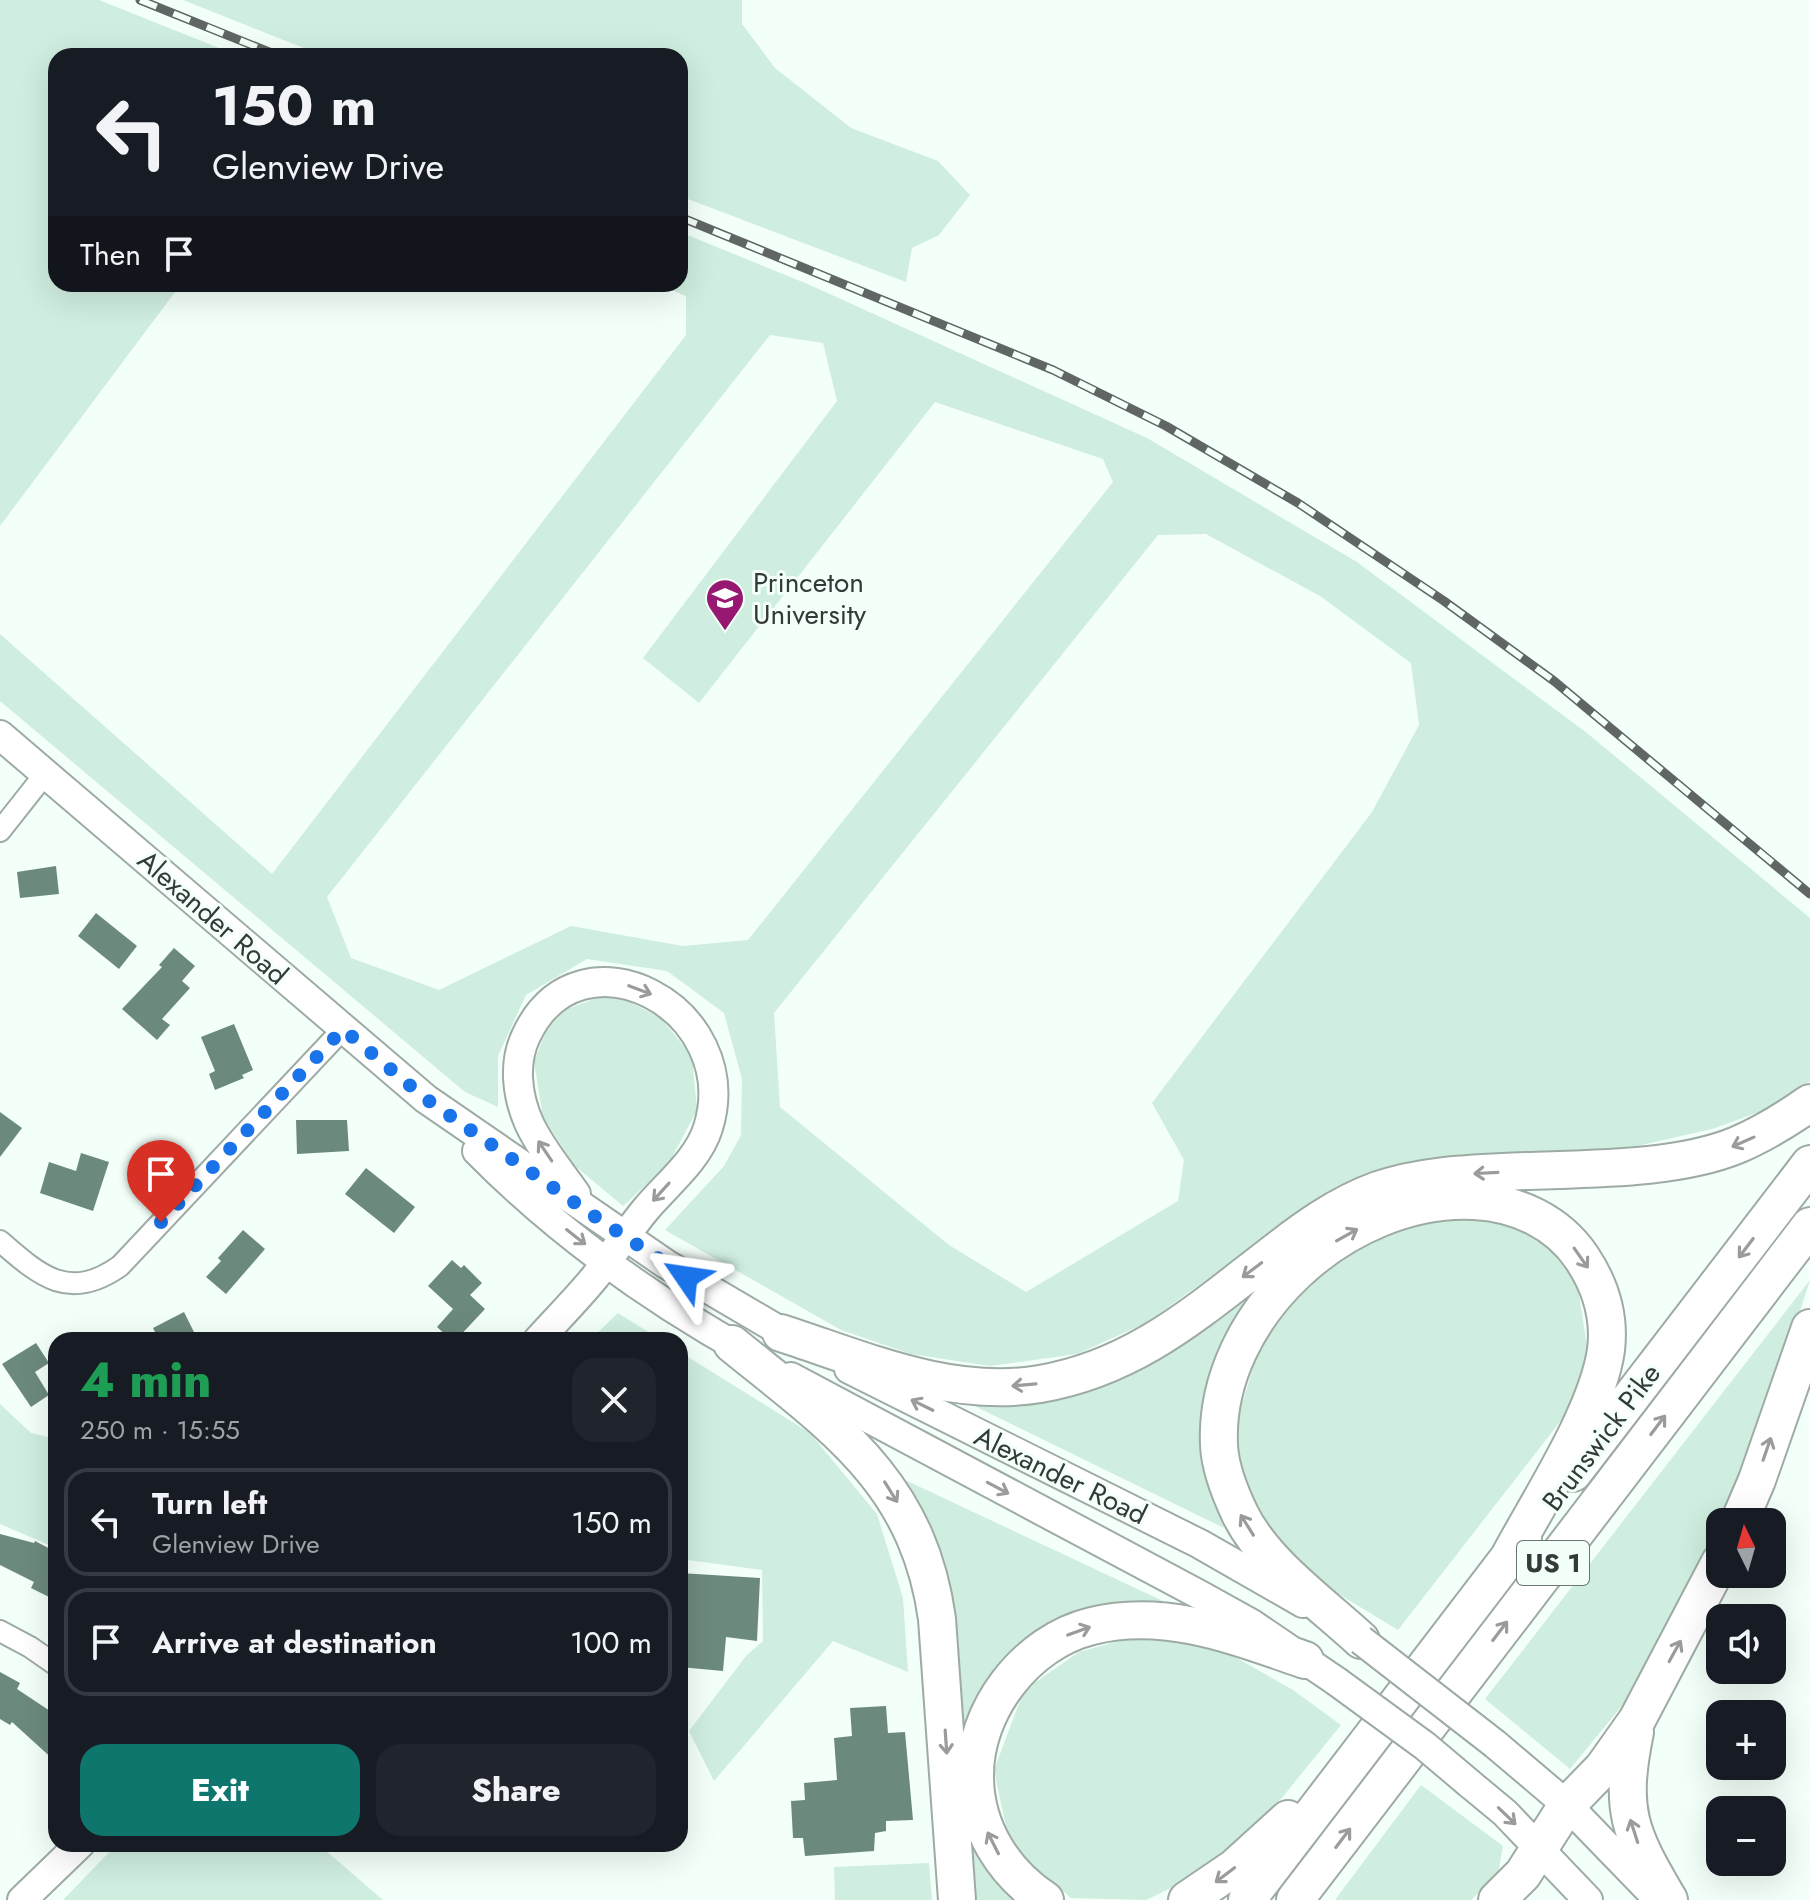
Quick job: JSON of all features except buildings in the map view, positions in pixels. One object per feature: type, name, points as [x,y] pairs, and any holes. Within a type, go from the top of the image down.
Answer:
[{"type":"highway","points":[[781,1333],[898,1371],[944,1382],[1013,1387],[1062,1379],[1106,1367],[1146,1348],[1298,1234],[1336,1210],[1374,1192],[1437,1176],[1655,1163],[1696,1157],[1754,1137],[1810,1103]]},
{"type":"highway","name":"Brunswick Pike","points":[[1247,1900],[1810,1164]]},
{"type":"highway","points":[[1361,1640],[1281,1567],[1250,1532],[1221,1463],[1222,1407],[1232,1369],[1250,1331],[1291,1278],[1309,1260],[1351,1232],[1374,1220],[1420,1204],[1485,1201],[1528,1213],[1550,1225],[1577,1251],[1601,1298],[1606,1349],[1597,1385],[1571,1443],[1509,1557]]},
{"type":"highway","name":"Brunswick Pike","points":[[1295,1900],[1810,1226]]},
{"type":"highway","points":[[1745,1508],[1810,1328]]},
{"type":"highway","points":[[732,1344],[841,1433],[874,1468],[899,1505],[919,1543],[937,1619],[957,1900]]},
{"type":"highway","points":[[1497,1900],[1523,1874],[1567,1805],[1603,1768],[1637,1720],[1706,1588]]},
{"type":"highway","points":[[1045,1900],[1015,1878],[1004,1864],[987,1831],[976,1794],[976,1760],[984,1731],[1004,1687],[1017,1671],[1049,1645],[1067,1635],[1089,1627],[1134,1620],[1188,1624],[1232,1635],[1305,1660]]},
{"type":"highway","points":[[1637,1720],[1628,1775],[1628,1809],[1645,1860],[1669,1900]]},
{"type":"highway","points":[[1187,1900],[1234,1868],[1364,1746]]},
{"type":"main road","name":"Alexander Road","points":[[0,735],[426,1099],[502,1176],[607,1261],[732,1344],[1252,1624],[1425,1746],[1505,1813],[1588,1900]]},
{"type":"main road","points":[[545,1332],[698,1149],[707,1131],[713,1089],[702,1045],[687,1021],[663,1001],[636,987],[620,984],[588,985],[558,996],[536,1017],[518,1053],[518,1078],[528,1121],[542,1147],[591,1214]]},
{"type":"main road","name":"Alexander Road","points":[[426,1099],[625,1237],[781,1333],[1200,1544],[1277,1587],[1361,1640],[1495,1744],[1567,1805],[1659,1900]]},
{"type":"main road","points":[[22,1900],[72,1852]]},
{"type":"street","points":[[0,831],[45,774]]},
{"type":"street","points":[[0,1241],[37,1273],[53,1281],[72,1284],[106,1276],[120,1266],[343,1029]]},
{"type":"street","points":[[0,1631],[48,1660]]},
{"type":"green space","points":[[0,0],[99,0],[219,48],[48,48],[48,292],[175,292],[0,526]]},
{"type":"green space","points":[[183,0],[742,0],[742,24],[775,68],[851,128],[938,161],[970,195],[939,235],[912,248],[906,282],[688,199],[688,48],[304,48]]},
{"type":"green space","points":[[688,235],[810,285],[1147,438],[1357,562],[1587,733],[1810,918],[1810,1081],[1765,1110],[1712,1129],[1637,1146],[1389,1170],[1313,1202],[1148,1322],[1077,1354],[990,1366],[911,1354],[841,1330],[665,1230],[724,1166],[741,1135],[742,1079],[724,1013],[667,971],[587,959],[526,995],[498,1056],[498,1107],[465,1092],[0,701],[0,634],[272,874],[686,335],[686,296],[676,292],[688,292]],"holes":[[[770,335],[823,343],[837,401],[643,658],[699,703],[935,402],[1103,459],[1113,482],[748,940],[683,946],[571,926],[439,990],[351,958],[327,897]],[[1206,534],[1320,596],[1411,663],[1419,725],[1372,812],[1152,1103],[1184,1160],[1178,1201],[1026,1292],[949,1245],[780,1107],[774,1013],[1158,535]]]},
{"type":"green space","points":[[611,993],[660,1017],[692,1056],[697,1110],[668,1165],[623,1206],[574,1165],[543,1117],[534,1062],[553,1014]]},
{"type":"green space","points":[[1514,1219],[1575,1269],[1588,1352],[1587,1387],[1398,1630],[1309,1576],[1253,1505],[1233,1432],[1261,1343],[1303,1290],[1347,1251],[1424,1221]]},
{"type":"green space","points":[[1264,1278],[1207,1427],[1224,1528],[956,1397],[1118,1376]]},
{"type":"green space","points":[[1810,1280],[1748,1471],[1728,1508],[1706,1508],[1706,1551],[1644,1679],[1570,1769],[1485,1699]]},
{"type":"green space","points":[[618,1313],[648,1332],[598,1332]]},
{"type":"green space","points":[[688,1357],[810,1433],[877,1514],[903,1598],[908,1672],[833,1641],[714,1781],[689,1731],[746,1656],[763,1641],[762,1570],[688,1560]]},
{"type":"green space","points":[[0,1404],[31,1433],[48,1437],[48,1545],[0,1524]]},
{"type":"green space","points":[[903,1479],[1165,1602],[1094,1609],[1020,1642],[960,1751],[935,1541]]},
{"type":"green space","points":[[1140,1635],[1221,1649],[1293,1690],[1341,1725],[1233,1858],[1146,1900],[1071,1898],[1010,1846],[994,1770],[1024,1690],[1079,1652]]},
{"type":"green space","points":[[1421,1785],[1503,1846],[1498,1874],[1471,1900],[1335,1900]]},
{"type":"green space","points":[[968,1828],[1028,1900],[972,1900]]},
{"type":"green space","points":[[109,1852],[327,1852],[383,1900],[63,1900]]},
{"type":"green space","points":[[929,1863],[932,1900],[835,1900],[834,1867]]},
{"type":"railway","points":[[140,0],[259,48]]},
{"type":"railway","points":[[688,220],[1053,370],[1166,426],[1298,503],[1444,601],[1554,681],[1810,894]]},
{"type":"place","name":"Princeton University","points":[[725,632]]},
{"type":"route","points":[[161,1222],[343,1029],[426,1099],[686,1277]]}]
